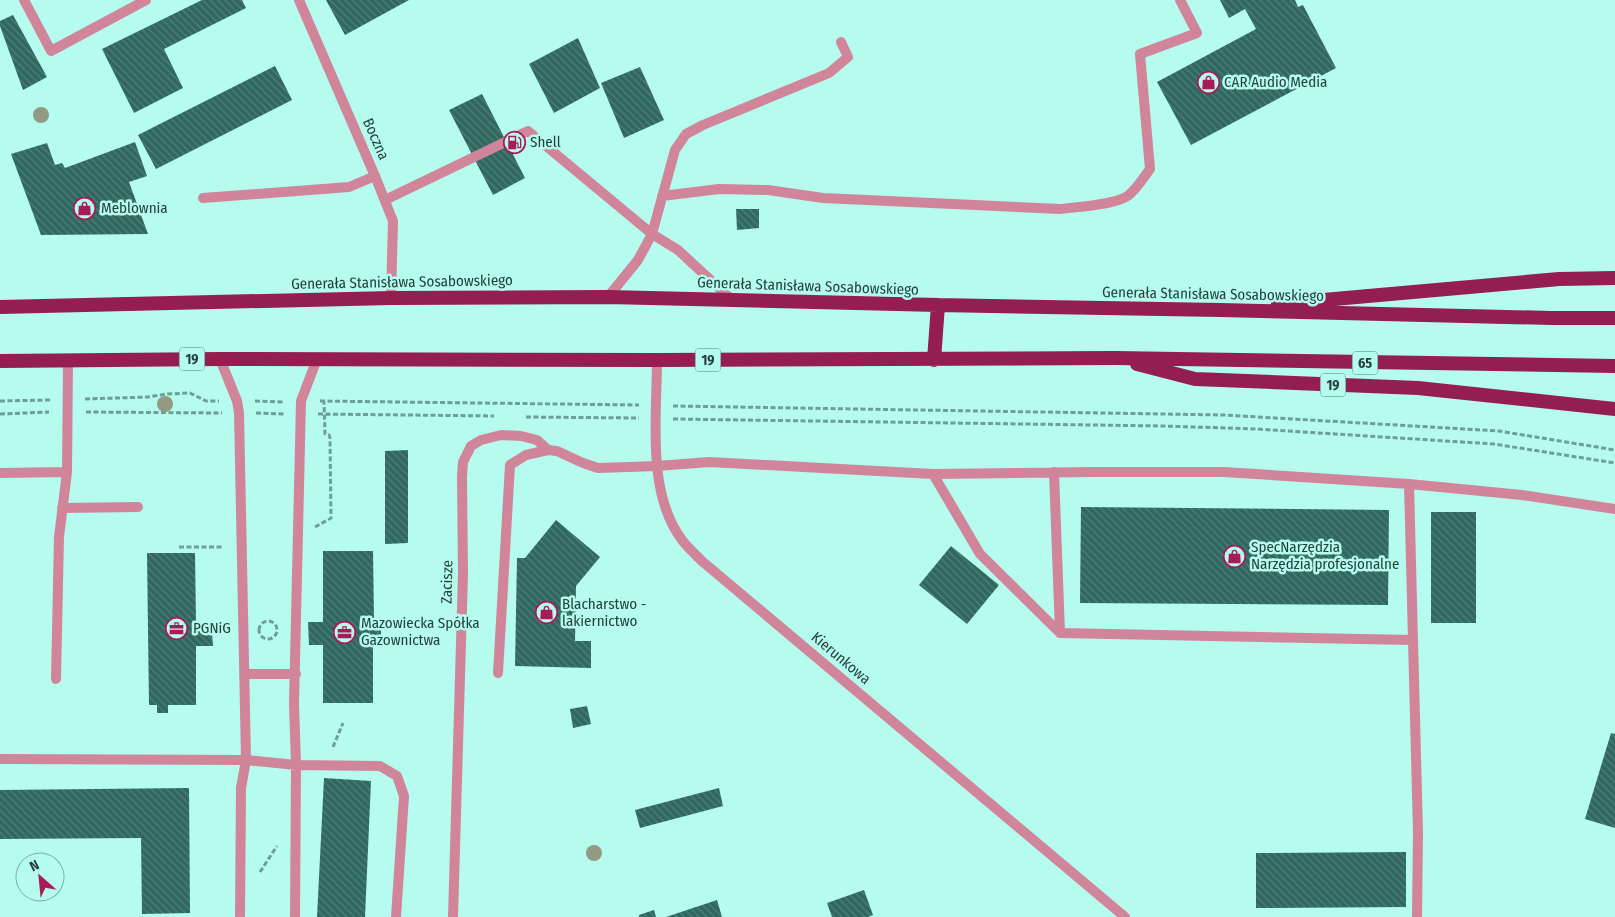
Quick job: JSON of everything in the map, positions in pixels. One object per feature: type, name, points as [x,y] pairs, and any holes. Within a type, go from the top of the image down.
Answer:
[{"type":"highway","points":[[1220,310],[1374,294],[1549,280],[1615,278]]},
{"type":"highway","name":"Generała Stanisława Sosabowskiego","points":[[0,307],[391,298],[608,297],[1615,318]]},
{"type":"highway","points":[[934,360],[938,305]]},
{"type":"highway","name":"19","points":[[0,361],[220,359],[934,360],[1115,358],[1195,379],[1418,388],[1615,409]]},
{"type":"highway","name":"65","points":[[1115,358],[1615,366]]},
{"type":"street","points":[[24,0],[51,50],[146,0]]},
{"type":"street","name":"Boczna","points":[[300,0],[376,176],[393,221],[391,298]]},
{"type":"street","points":[[662,196],[719,189],[768,190],[823,198],[1060,208],[1087,207],[1129,196],[1150,169],[1140,54],[1197,33],[1180,0]]},
{"type":"street","points":[[608,297],[638,260],[652,234],[675,150],[686,134],[703,125],[829,73],[848,57],[841,42]]},
{"type":"street","points":[[385,200],[528,131],[652,234],[678,250],[731,299]]},
{"type":"street","points":[[203,198],[349,186],[376,176]]},
{"type":"street","points":[[220,359],[239,413],[246,760],[241,788],[240,917]]},
{"type":"street","points":[[295,917],[296,674],[301,401],[317,359]]},
{"type":"street","points":[[56,679],[59,537],[67,472],[68,360]]},
{"type":"street","name":"Kierunkowa","points":[[657,360],[657,466],[660,489],[669,516],[682,540],[703,562],[1125,917]]},
{"type":"street","name":"Zacisze","points":[[453,917],[463,574],[462,476],[463,462],[471,446],[481,440],[501,435],[537,440],[548,450],[598,468],[708,462],[933,474],[1224,472],[1409,484],[1522,495],[1615,509]]},
{"type":"street","points":[[498,673],[510,465],[526,455],[548,450]]},
{"type":"street","points":[[0,473],[67,472]]},
{"type":"street","points":[[1054,472],[1060,633]]},
{"type":"street","points":[[933,474],[980,554],[1060,633],[1413,640]]},
{"type":"street","points":[[1409,484],[1418,833],[1417,917]]},
{"type":"street","points":[[62,508],[138,507]]},
{"type":"street","points":[[245,674],[296,674]]},
{"type":"street","points":[[0,759],[246,760],[296,765],[380,766],[397,776],[404,796],[396,917]]},
{"type":"path","points":[[0,401],[190,394],[206,400],[236,401],[1224,415],[1499,431],[1615,450]]},
{"type":"path","points":[[0,414],[67,412],[497,416]]},
{"type":"path","points":[[525,417],[1256,429],[1494,444],[1615,463]]},
{"type":"path","points":[[179,547],[227,547]]},
{"type":"path","points":[[265,621],[269,621],[276,624],[278,631],[272,639],[265,638],[260,633],[260,626],[265,621]]},
{"type":"path","points":[[324,766],[343,724]]},
{"type":"path","points":[[240,901],[296,818]]},
{"type":"building","points":[[202,0],[242,0],[246,8],[164,49],[183,88],[134,113],[102,49]]},
{"type":"building","points":[[326,0],[409,0],[345,35]]},
{"type":"building","points":[[1220,0],[1295,0],[1298,7],[1303,5],[1336,68],[1191,145],[1157,82],[1256,29],[1245,9],[1229,18]]},
{"type":"building","points":[[13,15],[47,77],[23,90],[0,26],[0,21]]},
{"type":"building","points":[[578,38],[600,88],[554,113],[529,64]]},
{"type":"building","points":[[275,66],[292,100],[156,169],[138,135]]},
{"type":"building","points":[[640,67],[664,120],[624,138],[601,83]]},
{"type":"building","points":[[482,94],[525,178],[493,195],[449,110]]},
{"type":"building","name":"Meblownia","points":[[135,142],[147,176],[129,182],[148,234],[41,235],[11,154],[47,143],[55,165],[62,163],[65,168]]},
{"type":"building","points":[[736,209],[759,209],[759,228],[737,230]]},
{"type":"building","points":[[408,450],[408,543],[385,544],[385,451]]},
{"type":"building","name":"SpecNarzędzia Narzędzia profesjonalne","points":[[1081,507],[1389,510],[1388,605],[1080,603]]},
{"type":"building","points":[[1431,512],[1476,512],[1476,623],[1431,623]]},
{"type":"building","name":"Blacharstwo - lakiernictwo","points":[[556,520],[600,557],[576,586],[575,641],[591,641],[591,668],[515,666],[517,558],[525,558]]},
{"type":"building","points":[[951,546],[999,585],[967,624],[919,585]]},
{"type":"building","name":"Mazowiecka Spółka Gazownictwa","points":[[323,551],[373,551],[374,620],[381,620],[381,643],[373,643],[373,703],[323,703],[323,645],[309,645],[308,622],[323,622]]},
{"type":"building","name":"PGNiG","points":[[147,553],[195,553],[196,624],[207,624],[207,633],[212,633],[213,646],[196,646],[196,705],[168,705],[168,713],[157,713],[157,705],[149,705]]},
{"type":"building","points":[[587,706],[591,724],[573,728],[570,709]]},
{"type":"building","points":[[1611,733],[1615,734],[1615,828],[1585,819]]},
{"type":"building","points":[[324,778],[371,781],[365,917],[317,917]]},
{"type":"building","points":[[189,788],[190,913],[142,914],[141,838],[0,839],[0,790]]},
{"type":"building","points":[[719,788],[723,806],[640,828],[635,810]]},
{"type":"building","points":[[1406,852],[1406,907],[1256,908],[1256,853]]},
{"type":"building","points":[[864,890],[873,915],[868,917],[832,917],[827,903]]},
{"type":"building","points":[[717,900],[722,917],[666,917]]},
{"type":"building","points":[[654,910],[656,917],[639,917],[639,915]]},
{"type":"place","name":"CAR Audio Media","points":[[1208,82]]},
{"type":"place","name":"Shell","points":[[514,142]]},
{"type":"place","name":"Meblownia","points":[[85,208]]},
{"type":"place","name":"SpecNarzędzia Narzędzia profesjonalne","points":[[1235,556]]},
{"type":"place","name":"Blacharstwo - lakiernictwo","points":[[546,613]]},
{"type":"place","name":"PGNiG","points":[[177,628]]},
{"type":"place","name":"Mazowiecka Spółka Gazownictwa","points":[[345,632]]}]
